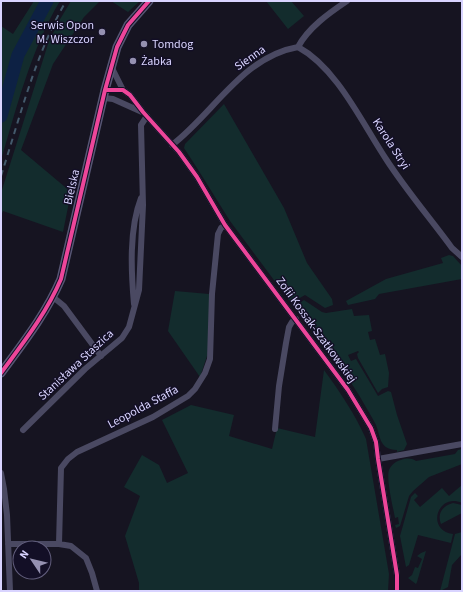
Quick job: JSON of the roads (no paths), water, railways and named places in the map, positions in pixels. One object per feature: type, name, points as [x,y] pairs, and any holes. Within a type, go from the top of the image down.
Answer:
[{"type":"street","name":"Bielska","points":[[1,373],[44,313],[61,279],[111,66],[121,35],[149,1]]},
{"type":"street","points":[[298,48],[303,37],[333,10],[347,1]]},
{"type":"street","name":"Sienna","points":[[172,145],[182,137],[219,97],[246,73],[272,55],[289,49],[298,48]]},
{"type":"street","name":"Karola Stryi","points":[[298,48],[309,53],[332,78],[352,104],[386,160],[452,248],[462,257]]},
{"type":"street","name":"Zofii Kossak-Szatkowskiej","points":[[111,66],[123,90],[130,95],[179,152],[197,177],[225,225],[348,390],[367,419],[376,442],[397,575],[397,591]]},
{"type":"street","points":[[104,94],[123,90]]},
{"type":"street","points":[[104,94],[145,114]]},
{"type":"street","name":"Stanisława Staszica","points":[[24,430],[85,369],[122,338],[129,327],[139,290],[142,195],[141,125],[145,114]]},
{"type":"street","name":"Leopolda Staffa","points":[[59,544],[61,468],[68,459],[77,452],[153,417],[188,396],[195,389],[205,373],[210,359],[212,294],[218,234],[221,228],[225,225]]},
{"type":"street","points":[[53,297],[64,306],[101,356]]},
{"type":"street","points":[[275,429],[279,386],[286,343],[292,322],[296,320]]},
{"type":"street","points":[[378,459],[462,444]]},
{"type":"street","points":[[1,473],[4,489],[10,591]]},
{"type":"street","points":[[8,544],[59,544],[71,546],[86,558],[98,591]]},
{"type":"waterway","points":[[1,116],[18,55],[47,1]]},
{"type":"railway","points":[[1,176],[29,87],[45,43],[66,1]]},
{"type":"place","name":"Serwis Opon M. Wiszczor","points":[[102,32]]},
{"type":"place","name":"Tomdog","points":[[144,44]]},
{"type":"place","name":"Żabka","points":[[133,61]]}]
